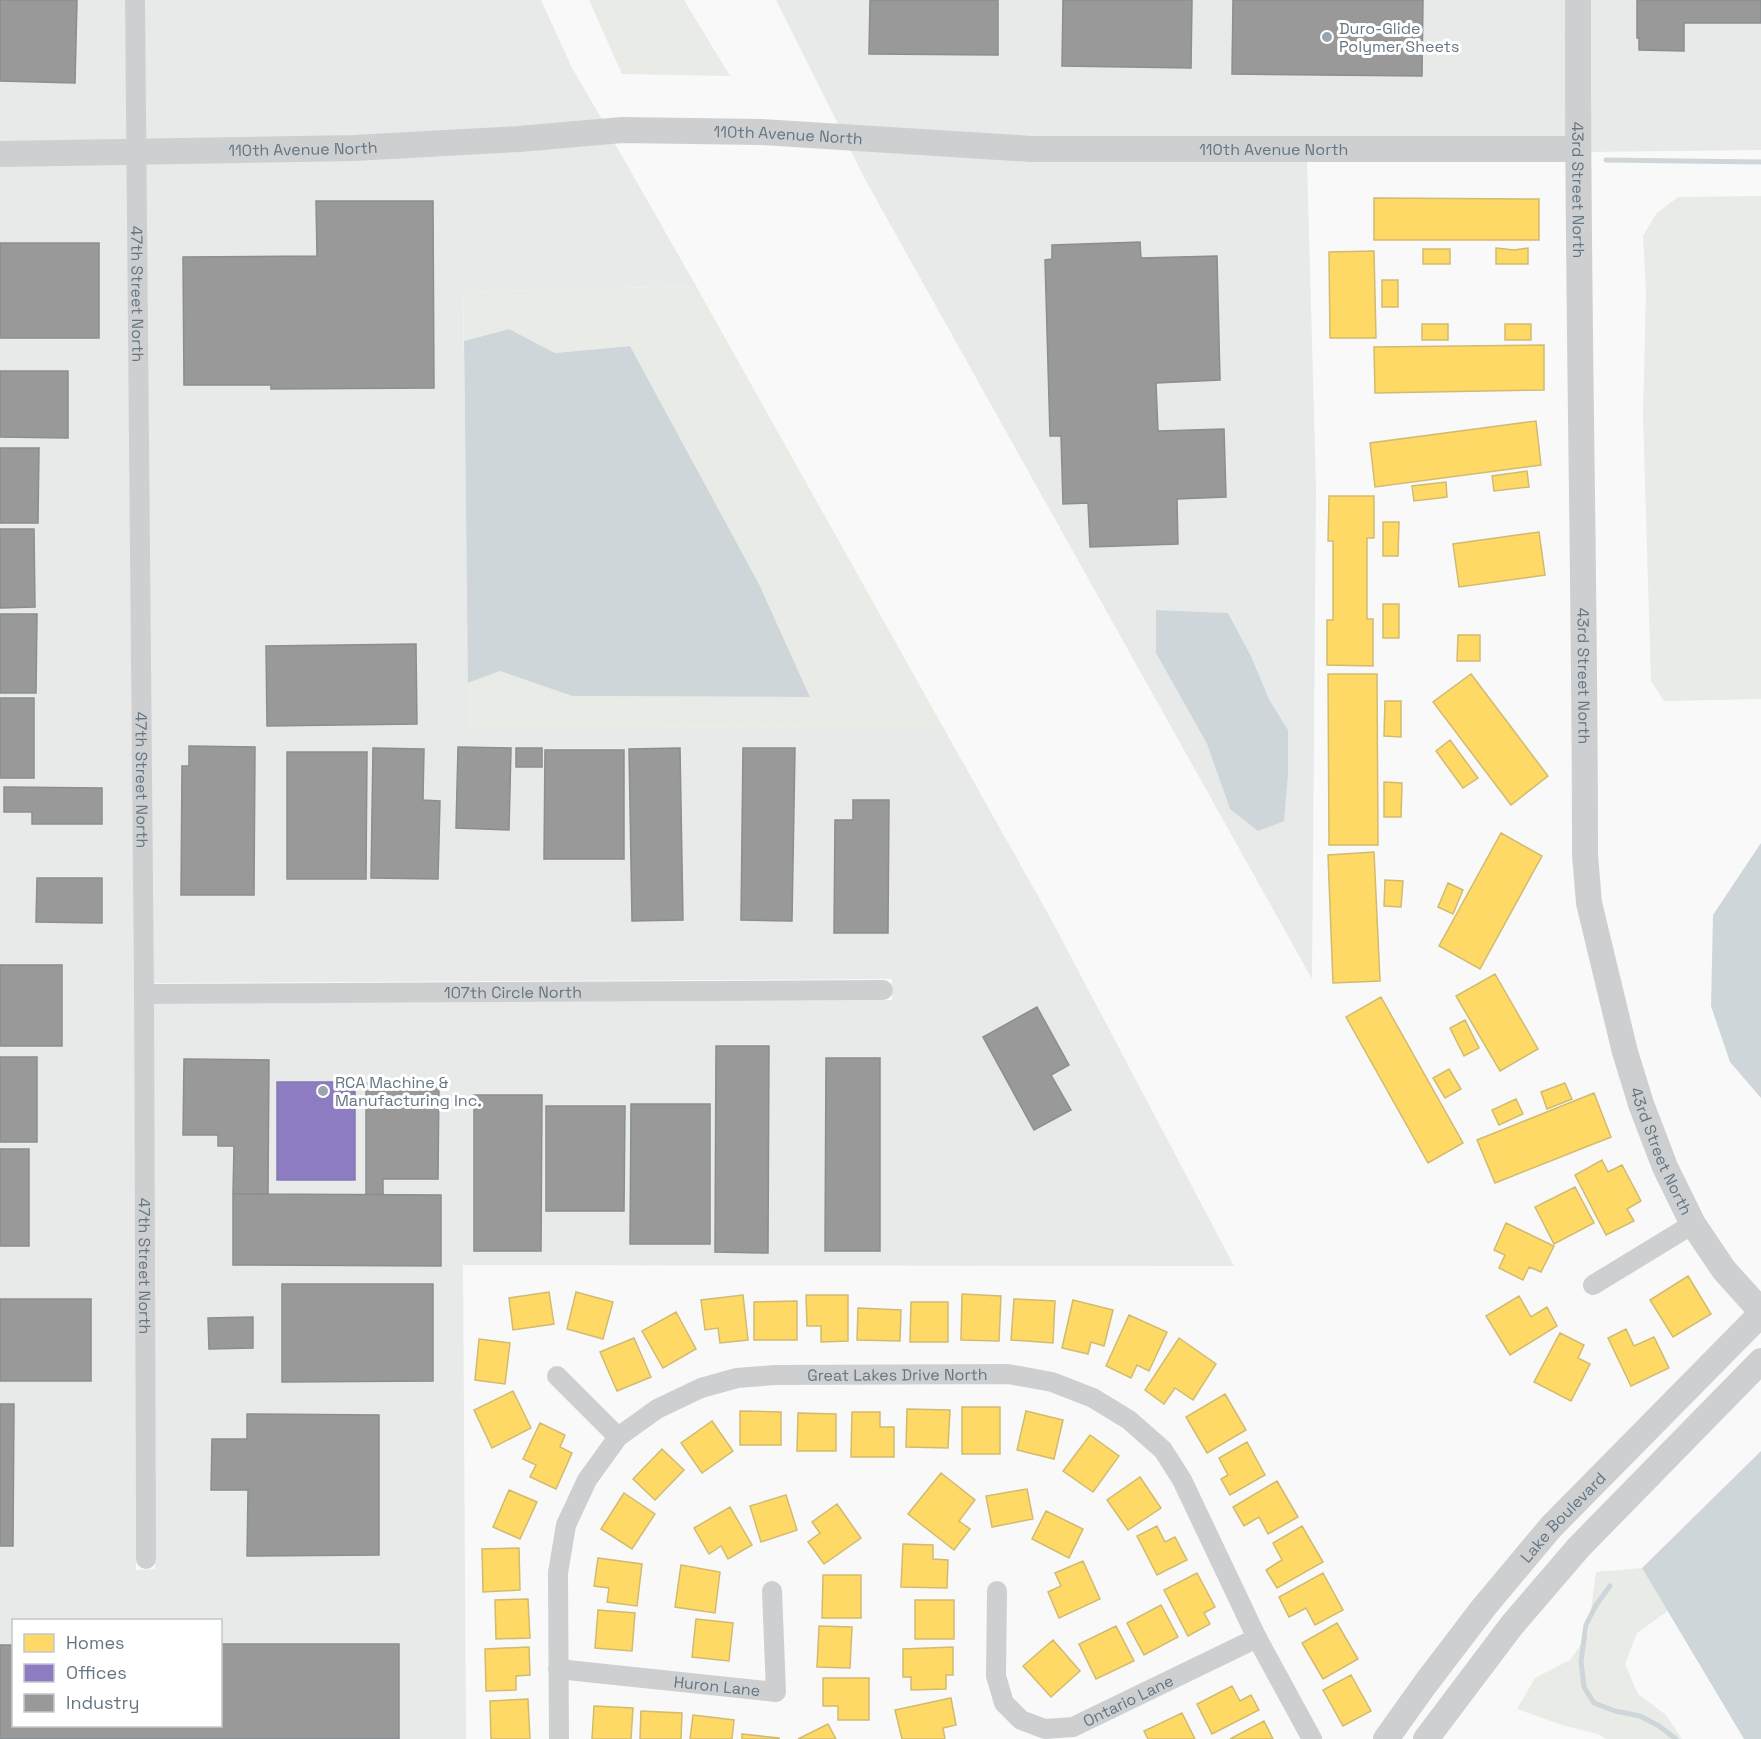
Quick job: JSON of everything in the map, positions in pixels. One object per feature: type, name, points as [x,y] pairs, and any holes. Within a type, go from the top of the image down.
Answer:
[{"type":"street","name":"47th Street North","points":[[135,0],[144,994],[146,1559]]},
{"type":"street","name":"43rd Street North","points":[[1578,0],[1577,149],[1583,500],[1585,855],[1589,903],[1625,1052],[1641,1104],[1665,1167],[1693,1224],[1724,1270],[1761,1313]]},
{"type":"street","name":"110th Avenue North","points":[[0,154],[354,148],[519,139],[622,130],[761,132],[1032,149],[1577,149]]},
{"type":"street","name":"107th Circle North","points":[[144,994],[883,990]]},
{"type":"street","points":[[1593,1285],[1693,1224]]},
{"type":"street","name":"Lake Boulevard","points":[[1386,1739],[1484,1607],[1551,1527],[1761,1313]]},
{"type":"street","name":"Lake Boulevard","points":[[1426,1739],[1512,1625],[1579,1547],[1761,1361]]},
{"type":"street","name":"Great Lakes Drive North","points":[[559,1739],[558,1573],[566,1525],[587,1480],[618,1437],[657,1409],[700,1388],[737,1378],[776,1375],[1008,1374],[1052,1382],[1093,1398],[1129,1420],[1162,1450],[1182,1480],[1257,1638],[1312,1739]]},
{"type":"street","points":[[557,1376],[618,1437]]},
{"type":"street","name":"Huron Lane","points":[[558,1669],[776,1692],[772,1591]]},
{"type":"street","name":"Ontario Lane","points":[[997,1591],[996,1676],[1004,1703],[1022,1720],[1045,1729],[1073,1727],[1257,1638]]},
{"type":"shaded area","points":[[0,0],[125,0],[127,142],[0,143]]},
{"type":"shaded area","points":[[144,0],[541,0],[572,68],[603,121],[354,137],[146,142]]},
{"type":"shaded area","points":[[589,0],[684,0],[730,76],[622,74]]},
{"type":"shaded area","points":[[776,0],[1568,0],[1568,138],[1033,139],[839,126]]},
{"type":"shaded area","points":[[1587,0],[1761,0],[1761,150],[1587,152]]},
{"type":"shaded area","points":[[614,142],[696,286],[463,292],[469,728],[943,727],[1052,921],[1234,1266],[463,1265],[466,1739],[0,1739],[0,165],[127,164],[136,1570],[155,1569],[153,1004],[892,1000],[892,979],[153,983],[146,163]]},
{"type":"shaded area","points":[[850,149],[1307,161],[1316,487],[1312,979]],"holes":[[[1156,610],[1228,613],[1251,656],[1269,699],[1288,730],[1230,809],[1207,744],[1156,653]]]},
{"type":"shaded area","points":[[1761,196],[1761,699],[1664,701],[1651,681],[1643,416],[1646,293],[1643,236],[1656,214],[1678,197]]},
{"type":"shaded area","points":[[696,286],[943,727],[469,728],[468,683],[500,671],[572,696],[810,697],[759,584],[630,346],[555,353],[509,329],[464,341],[463,292]]},
{"type":"shaded area","points":[[509,329],[555,353],[630,346],[759,584],[810,697],[572,696],[500,671],[468,683],[464,341]]},
{"type":"shaded area","points":[[1156,610],[1228,613],[1251,656],[1269,699],[1288,730],[1288,774],[1284,821],[1258,831],[1230,809],[1207,744],[1156,653]]},
{"type":"shaded area","points":[[1761,843],[1761,1098],[1730,1062],[1711,1006],[1713,915]]},
{"type":"shaded area","points":[[1761,1451],[1761,1739],[1744,1739],[1642,1568]]},
{"type":"shaded area","points":[[1642,1568],[1668,1611],[1637,1633],[1625,1664],[1638,1694],[1666,1715],[1682,1739],[1606,1739],[1598,1734],[1562,1725],[1517,1709],[1535,1678],[1570,1660],[1588,1634],[1596,1572]]},
{"type":"building: Homes","points":[[1374,198],[1539,199],[1539,240],[1374,240]]},
{"type":"building: Homes","points":[[1496,248],[1514,250],[1528,248],[1528,264],[1496,264]]},
{"type":"building: Homes","points":[[1423,249],[1450,249],[1450,264],[1423,264]]},
{"type":"building: Homes","points":[[1374,251],[1376,338],[1330,338],[1329,252]]},
{"type":"building: Homes","points":[[1382,280],[1398,280],[1398,307],[1382,307]]},
{"type":"building: Homes","points":[[1422,324],[1448,324],[1448,340],[1422,340]]},
{"type":"building: Homes","points":[[1505,324],[1531,324],[1531,340],[1505,340]]},
{"type":"building: Homes","points":[[1544,345],[1544,390],[1375,393],[1374,347]]},
{"type":"building: Homes","points":[[1536,421],[1541,465],[1375,487],[1370,443]]},
{"type":"building: Homes","points":[[1527,471],[1529,487],[1494,491],[1492,476]]},
{"type":"building: Homes","points":[[1446,482],[1447,497],[1414,501],[1412,486]]},
{"type":"building: Homes","points":[[1329,496],[1374,496],[1374,538],[1367,538],[1367,619],[1373,619],[1373,666],[1327,665],[1327,620],[1333,620],[1333,541],[1328,541]]},
{"type":"building: Homes","points":[[1383,522],[1399,522],[1398,556],[1383,556]]},
{"type":"building: Homes","points":[[1539,532],[1545,575],[1459,587],[1453,544]]},
{"type":"building: Homes","points":[[1383,604],[1399,604],[1399,638],[1383,638]]},
{"type":"building: Homes","points":[[1458,635],[1480,635],[1480,661],[1457,661]]},
{"type":"building: Homes","points":[[1328,674],[1377,674],[1378,845],[1329,845]]},
{"type":"building: Homes","points":[[1471,674],[1548,776],[1511,805],[1433,702]]},
{"type":"building: Homes","points":[[1385,701],[1401,701],[1401,737],[1384,736]]},
{"type":"building: Homes","points":[[1450,740],[1478,778],[1463,788],[1436,751]]},
{"type":"building: Homes","points":[[1384,782],[1402,783],[1401,817],[1384,817]]},
{"type":"building: Homes","points":[[1501,833],[1542,856],[1480,969],[1439,946]]},
{"type":"building: Homes","points":[[1374,852],[1380,981],[1333,983],[1328,855]]},
{"type":"building: Homes","points":[[1385,880],[1403,881],[1401,907],[1384,906]]},
{"type":"building: Homes","points":[[1448,883],[1463,890],[1453,914],[1438,907]]},
{"type":"building: Homes","points":[[1495,974],[1538,1049],[1500,1071],[1456,996]]},
{"type":"building: Homes","points":[[1381,997],[1463,1143],[1428,1163],[1346,1017]]},
{"type":"building: Homes","points":[[1465,1020],[1479,1048],[1464,1056],[1450,1028]]},
{"type":"building: Homes","points":[[1449,1069],[1461,1089],[1445,1098],[1433,1078]]},
{"type":"building: Homes","points":[[1565,1083],[1572,1099],[1547,1109],[1541,1092]]},
{"type":"building: Homes","points":[[1594,1093],[1611,1137],[1495,1183],[1477,1140]]},
{"type":"building: Homes","points":[[1516,1099],[1523,1114],[1499,1125],[1492,1110]]},
{"type":"building: Homes","points":[[1602,1160],[1608,1172],[1622,1165],[1641,1201],[1627,1209],[1634,1221],[1606,1235],[1575,1175]]},
{"type":"building: Homes","points":[[1575,1187],[1594,1223],[1554,1244],[1535,1207]]},
{"type":"building: Homes","points":[[1506,1223],[1554,1246],[1541,1272],[1529,1267],[1523,1280],[1499,1268],[1505,1255],[1494,1250]]},
{"type":"building: Homes","points":[[1688,1276],[1711,1314],[1673,1337],[1650,1300]]},
{"type":"building: Homes","points":[[549,1292],[554,1324],[513,1330],[509,1298]]},
{"type":"building: Homes","points":[[576,1292],[613,1302],[603,1339],[567,1329]]},
{"type":"building: Homes","points":[[962,1294],[1001,1296],[999,1341],[961,1340]]},
{"type":"building: Homes","points":[[743,1295],[748,1340],[720,1343],[718,1328],[705,1330],[701,1300]]},
{"type":"building: Homes","points":[[806,1295],[848,1295],[848,1341],[821,1342],[821,1326],[807,1326]]},
{"type":"building: Homes","points":[[1519,1296],[1531,1317],[1547,1307],[1557,1326],[1510,1355],[1486,1316]]},
{"type":"building: Homes","points":[[1014,1299],[1055,1301],[1053,1343],[1011,1340]]},
{"type":"building: Homes","points":[[1073,1300],[1113,1310],[1104,1346],[1091,1342],[1088,1354],[1062,1348]]},
{"type":"building: Homes","points":[[797,1301],[797,1340],[754,1340],[754,1302]]},
{"type":"building: Homes","points":[[911,1302],[948,1302],[948,1342],[910,1342]]},
{"type":"building: Homes","points":[[858,1308],[901,1310],[900,1341],[857,1340]]},
{"type":"building: Homes","points":[[676,1312],[696,1349],[663,1368],[642,1331]]},
{"type":"building: Homes","points":[[1129,1315],[1167,1332],[1149,1371],[1137,1365],[1131,1378],[1106,1366]]},
{"type":"building: Homes","points":[[1626,1329],[1634,1346],[1654,1337],[1669,1368],[1631,1386],[1608,1338]]},
{"type":"building: Homes","points":[[1560,1333],[1584,1345],[1578,1358],[1590,1364],[1571,1401],[1534,1382]]},
{"type":"building: Homes","points":[[634,1338],[651,1377],[617,1391],[600,1352]]},
{"type":"building: Homes","points":[[1179,1338],[1216,1364],[1193,1400],[1175,1388],[1164,1404],[1145,1390]]},
{"type":"building: Homes","points":[[479,1339],[510,1343],[505,1384],[475,1380]]},
{"type":"building: Homes","points":[[513,1391],[531,1428],[492,1448],[474,1410]]},
{"type":"building: Homes","points":[[1225,1394],[1246,1430],[1207,1453],[1186,1417]]},
{"type":"building: Homes","points":[[962,1407],[1000,1407],[1000,1454],[962,1454]]},
{"type":"building: Homes","points":[[907,1409],[950,1410],[948,1448],[906,1447]]},
{"type":"building: Homes","points":[[740,1411],[781,1412],[781,1445],[740,1445]]},
{"type":"building: Homes","points":[[1026,1411],[1063,1420],[1054,1459],[1017,1450]]},
{"type":"building: Homes","points":[[852,1412],[880,1412],[880,1427],[894,1427],[894,1457],[851,1457]]},
{"type":"building: Homes","points":[[798,1413],[836,1414],[836,1451],[797,1451]]},
{"type":"building: Homes","points":[[712,1421],[733,1451],[702,1473],[681,1443]]},
{"type":"building: Homes","points":[[540,1423],[565,1435],[560,1447],[572,1453],[556,1489],[530,1477],[536,1465],[523,1459]]},
{"type":"building: Homes","points":[[1090,1435],[1119,1456],[1093,1492],[1063,1471]]},
{"type":"building: Homes","points":[[1247,1442],[1265,1475],[1230,1495],[1221,1479],[1228,1475],[1219,1458]]},
{"type":"building: Homes","points":[[662,1449],[684,1470],[655,1500],[633,1479]]},
{"type":"building: Homes","points":[[941,1473],[975,1500],[959,1521],[970,1529],[954,1550],[908,1514]]},
{"type":"building: Homes","points":[[1140,1477],[1161,1508],[1128,1530],[1107,1500]]},
{"type":"building: Homes","points":[[1277,1481],[1298,1517],[1268,1534],[1259,1517],[1244,1526],[1233,1507]]},
{"type":"building: Homes","points":[[1027,1489],[1033,1519],[992,1527],[986,1496]]},
{"type":"building: Homes","points":[[509,1490],[537,1502],[520,1539],[493,1527]]},
{"type":"building: Homes","points":[[624,1493],[655,1514],[632,1549],[601,1529]]},
{"type":"building: Homes","points":[[786,1495],[797,1530],[761,1542],[750,1506]]},
{"type":"building: Homes","points":[[837,1504],[861,1538],[824,1564],[808,1542],[820,1533],[812,1522]]},
{"type":"building: Homes","points":[[730,1507],[752,1545],[728,1559],[721,1546],[709,1554],[694,1528]]},
{"type":"building: Homes","points":[[1046,1511],[1083,1529],[1069,1558],[1032,1539]]},
{"type":"building: Homes","points":[[1157,1526],[1165,1542],[1175,1537],[1187,1560],[1157,1575],[1137,1536]]},
{"type":"building: Homes","points":[[1302,1526],[1323,1562],[1277,1588],[1266,1570],[1282,1560],[1273,1543]]},
{"type":"building: Homes","points":[[903,1544],[933,1545],[933,1559],[948,1560],[947,1588],[901,1587]]},
{"type":"building: Homes","points":[[519,1548],[520,1590],[483,1592],[482,1549]]},
{"type":"building: Homes","points":[[598,1558],[642,1564],[637,1606],[607,1602],[609,1588],[594,1586]]},
{"type":"building: Homes","points":[[1083,1561],[1100,1599],[1059,1618],[1048,1592],[1061,1586],[1055,1573]]},
{"type":"building: Homes","points":[[681,1565],[720,1572],[715,1613],[675,1607]]},
{"type":"building: Homes","points":[[1197,1573],[1215,1607],[1204,1613],[1210,1624],[1188,1636],[1164,1590]]},
{"type":"building: Homes","points":[[1323,1573],[1343,1610],[1315,1625],[1306,1608],[1289,1617],[1279,1597]]},
{"type":"building: Homes","points":[[823,1575],[861,1575],[861,1618],[822,1618]]},
{"type":"building: Homes","points":[[528,1599],[530,1638],[496,1639],[495,1600]]},
{"type":"building: Homes","points":[[915,1600],[954,1600],[954,1639],[915,1639]]},
{"type":"building: Homes","points":[[1161,1605],[1178,1637],[1144,1655],[1127,1623]]},
{"type":"building: Homes","points":[[598,1610],[635,1613],[632,1651],[595,1648]]},
{"type":"building: Homes","points":[[696,1619],[733,1623],[729,1661],[692,1657]]},
{"type":"building: Homes","points":[[1337,1623],[1358,1659],[1323,1679],[1302,1643]]},
{"type":"building: Homes","points":[[819,1626],[852,1627],[850,1668],[817,1667]]},
{"type":"building: Homes","points":[[1116,1626],[1134,1661],[1096,1679],[1079,1644]]},
{"type":"building: Homes","points":[[1053,1640],[1080,1671],[1051,1697],[1023,1666]]},
{"type":"building: Homes","points":[[529,1647],[530,1675],[516,1676],[516,1690],[486,1691],[485,1649]]},
{"type":"building: Homes","points":[[953,1647],[953,1675],[946,1675],[946,1689],[911,1690],[911,1677],[903,1677],[903,1649]]},
{"type":"building: Homes","points":[[1351,1675],[1371,1711],[1343,1726],[1323,1690]]},
{"type":"building: Homes","points":[[823,1678],[869,1678],[869,1720],[838,1720],[838,1706],[823,1706]]},
{"type":"building: Homes","points":[[1232,1686],[1240,1701],[1251,1695],[1259,1710],[1212,1734],[1197,1704]]},
{"type":"building: Homes","points":[[951,1698],[956,1725],[943,1728],[945,1739],[902,1739],[895,1710]]},
{"type":"building: Homes","points":[[528,1699],[530,1739],[491,1739],[490,1701]]},
{"type":"building: Homes","points":[[594,1706],[633,1708],[631,1739],[592,1739]]},
{"type":"building: Homes","points":[[641,1711],[682,1713],[681,1739],[640,1739]]},
{"type":"building: Homes","points":[[1182,1713],[1195,1739],[1148,1739],[1144,1731]]},
{"type":"building: Homes","points":[[693,1715],[734,1720],[732,1739],[690,1739]]},
{"type":"building: Homes","points":[[1264,1721],[1273,1739],[1230,1739]]},
{"type":"building: Homes","points":[[828,1724],[836,1739],[798,1739]]},
{"type":"building: Homes","points":[[742,1734],[779,1738],[779,1739],[742,1739]]},
{"type":"building: Offices","points":[[277,1082],[355,1082],[355,1180],[277,1180]]},
{"type":"building: Industry","points":[[0,0],[77,0],[75,83],[0,81]]},
{"type":"building: Industry","points":[[870,0],[998,0],[998,55],[869,54]]},
{"type":"building: Industry","points":[[1063,0],[1192,0],[1191,68],[1062,66]]},
{"type":"building: Industry","name":"Duro-Glide Polymer Sheets","points":[[1233,0],[1423,0],[1422,76],[1232,74]]},
{"type":"building: Industry","points":[[1637,0],[1761,0],[1761,23],[1684,23],[1684,51],[1639,50]]},
{"type":"building: Industry","points":[[316,201],[433,201],[434,388],[271,389],[271,385],[184,385],[183,257],[317,256]]},
{"type":"building: Industry","points":[[1140,242],[1141,258],[1217,256],[1220,380],[1156,383],[1158,431],[1224,429],[1226,497],[1177,499],[1178,544],[1090,547],[1088,503],[1063,504],[1061,436],[1050,436],[1045,260],[1052,259],[1052,245]]},
{"type":"building: Industry","points":[[0,243],[99,243],[99,338],[0,338]]},
{"type":"building: Industry","points":[[0,371],[68,371],[68,438],[0,437]]},
{"type":"building: Industry","points":[[0,448],[39,448],[38,523],[0,523]]},
{"type":"building: Industry","points":[[0,529],[34,529],[35,607],[0,608]]},
{"type":"building: Industry","points":[[0,614],[37,614],[36,693],[0,693]]},
{"type":"building: Industry","points":[[416,644],[417,724],[267,726],[266,646]]},
{"type":"building: Industry","points":[[0,698],[34,698],[34,778],[0,778]]},
{"type":"building: Industry","points":[[189,746],[255,747],[254,895],[181,895],[182,766],[189,766]]},
{"type":"building: Industry","points":[[458,747],[511,748],[509,830],[456,828]]},
{"type":"building: Industry","points":[[373,748],[424,749],[423,800],[440,801],[438,879],[371,878]]},
{"type":"building: Industry","points":[[516,748],[542,748],[542,767],[516,767]]},
{"type":"building: Industry","points":[[680,748],[683,920],[632,921],[629,749]]},
{"type":"building: Industry","points":[[743,748],[795,748],[792,921],[741,920]]},
{"type":"building: Industry","points":[[545,750],[624,750],[624,859],[544,859]]},
{"type":"building: Industry","points":[[287,752],[367,752],[366,879],[287,879]]},
{"type":"building: Industry","points":[[4,787],[102,788],[102,824],[32,824],[32,812],[4,812]]},
{"type":"building: Industry","points":[[853,800],[889,800],[888,933],[834,933],[835,820],[853,820]]},
{"type":"building: Industry","points":[[37,878],[102,878],[102,923],[36,922]]},
{"type":"building: Industry","points":[[0,965],[62,965],[62,1046],[0,1046]]},
{"type":"building: Industry","points":[[1037,1007],[1069,1065],[1051,1075],[1071,1110],[1034,1130],[983,1037]]},
{"type":"building: Industry","points":[[716,1046],[769,1046],[768,1253],[715,1252]]},
{"type":"building: Industry","points":[[0,1057],[37,1057],[37,1142],[0,1142]]},
{"type":"building: Industry","points":[[826,1058],[880,1058],[880,1251],[825,1251]]},
{"type":"building: Industry","points":[[184,1059],[269,1060],[268,1194],[233,1194],[234,1146],[218,1146],[218,1135],[183,1135]]},
{"type":"building: Industry","points":[[366,1083],[439,1083],[438,1179],[383,1179],[383,1195],[366,1195]]},
{"type":"building: Industry","points":[[474,1095],[542,1095],[541,1251],[474,1251]]},
{"type":"building: Industry","points":[[631,1104],[710,1104],[710,1244],[630,1244]]},
{"type":"building: Industry","points":[[546,1106],[625,1106],[624,1211],[546,1211]]},
{"type":"building: Industry","points":[[0,1149],[29,1149],[29,1246],[0,1246]]},
{"type":"building: Industry","points":[[233,1194],[441,1195],[441,1266],[233,1265]]},
{"type":"building: Industry","points":[[282,1284],[433,1284],[433,1381],[282,1382]]},
{"type":"building: Industry","points":[[0,1299],[91,1299],[91,1381],[0,1381]]},
{"type":"building: Industry","points":[[253,1317],[253,1348],[209,1349],[208,1318]]},
{"type":"building: Industry","points":[[0,1404],[14,1404],[13,1546],[0,1546]]},
{"type":"building: Industry","points":[[247,1414],[379,1415],[379,1555],[247,1556],[248,1490],[211,1490],[212,1439],[247,1439]]},
{"type":"building: Industry","points":[[222,1644],[399,1644],[399,1739],[0,1739],[0,1645],[12,1645],[12,1727],[222,1727]]},
{"type":"waterway","points":[[1606,160],[1761,162]]},
{"type":"waterway","points":[[1610,1586],[1596,1605],[1586,1625],[1581,1661],[1584,1687],[1594,1703],[1615,1711],[1640,1716],[1659,1726],[1676,1739]]},
{"type":"place","name":"Duro-Glide Polymer Sheets","points":[[1327,37]]},
{"type":"place","name":"RCA Machine & Manufacturing Inc.","points":[[323,1091]]}]
